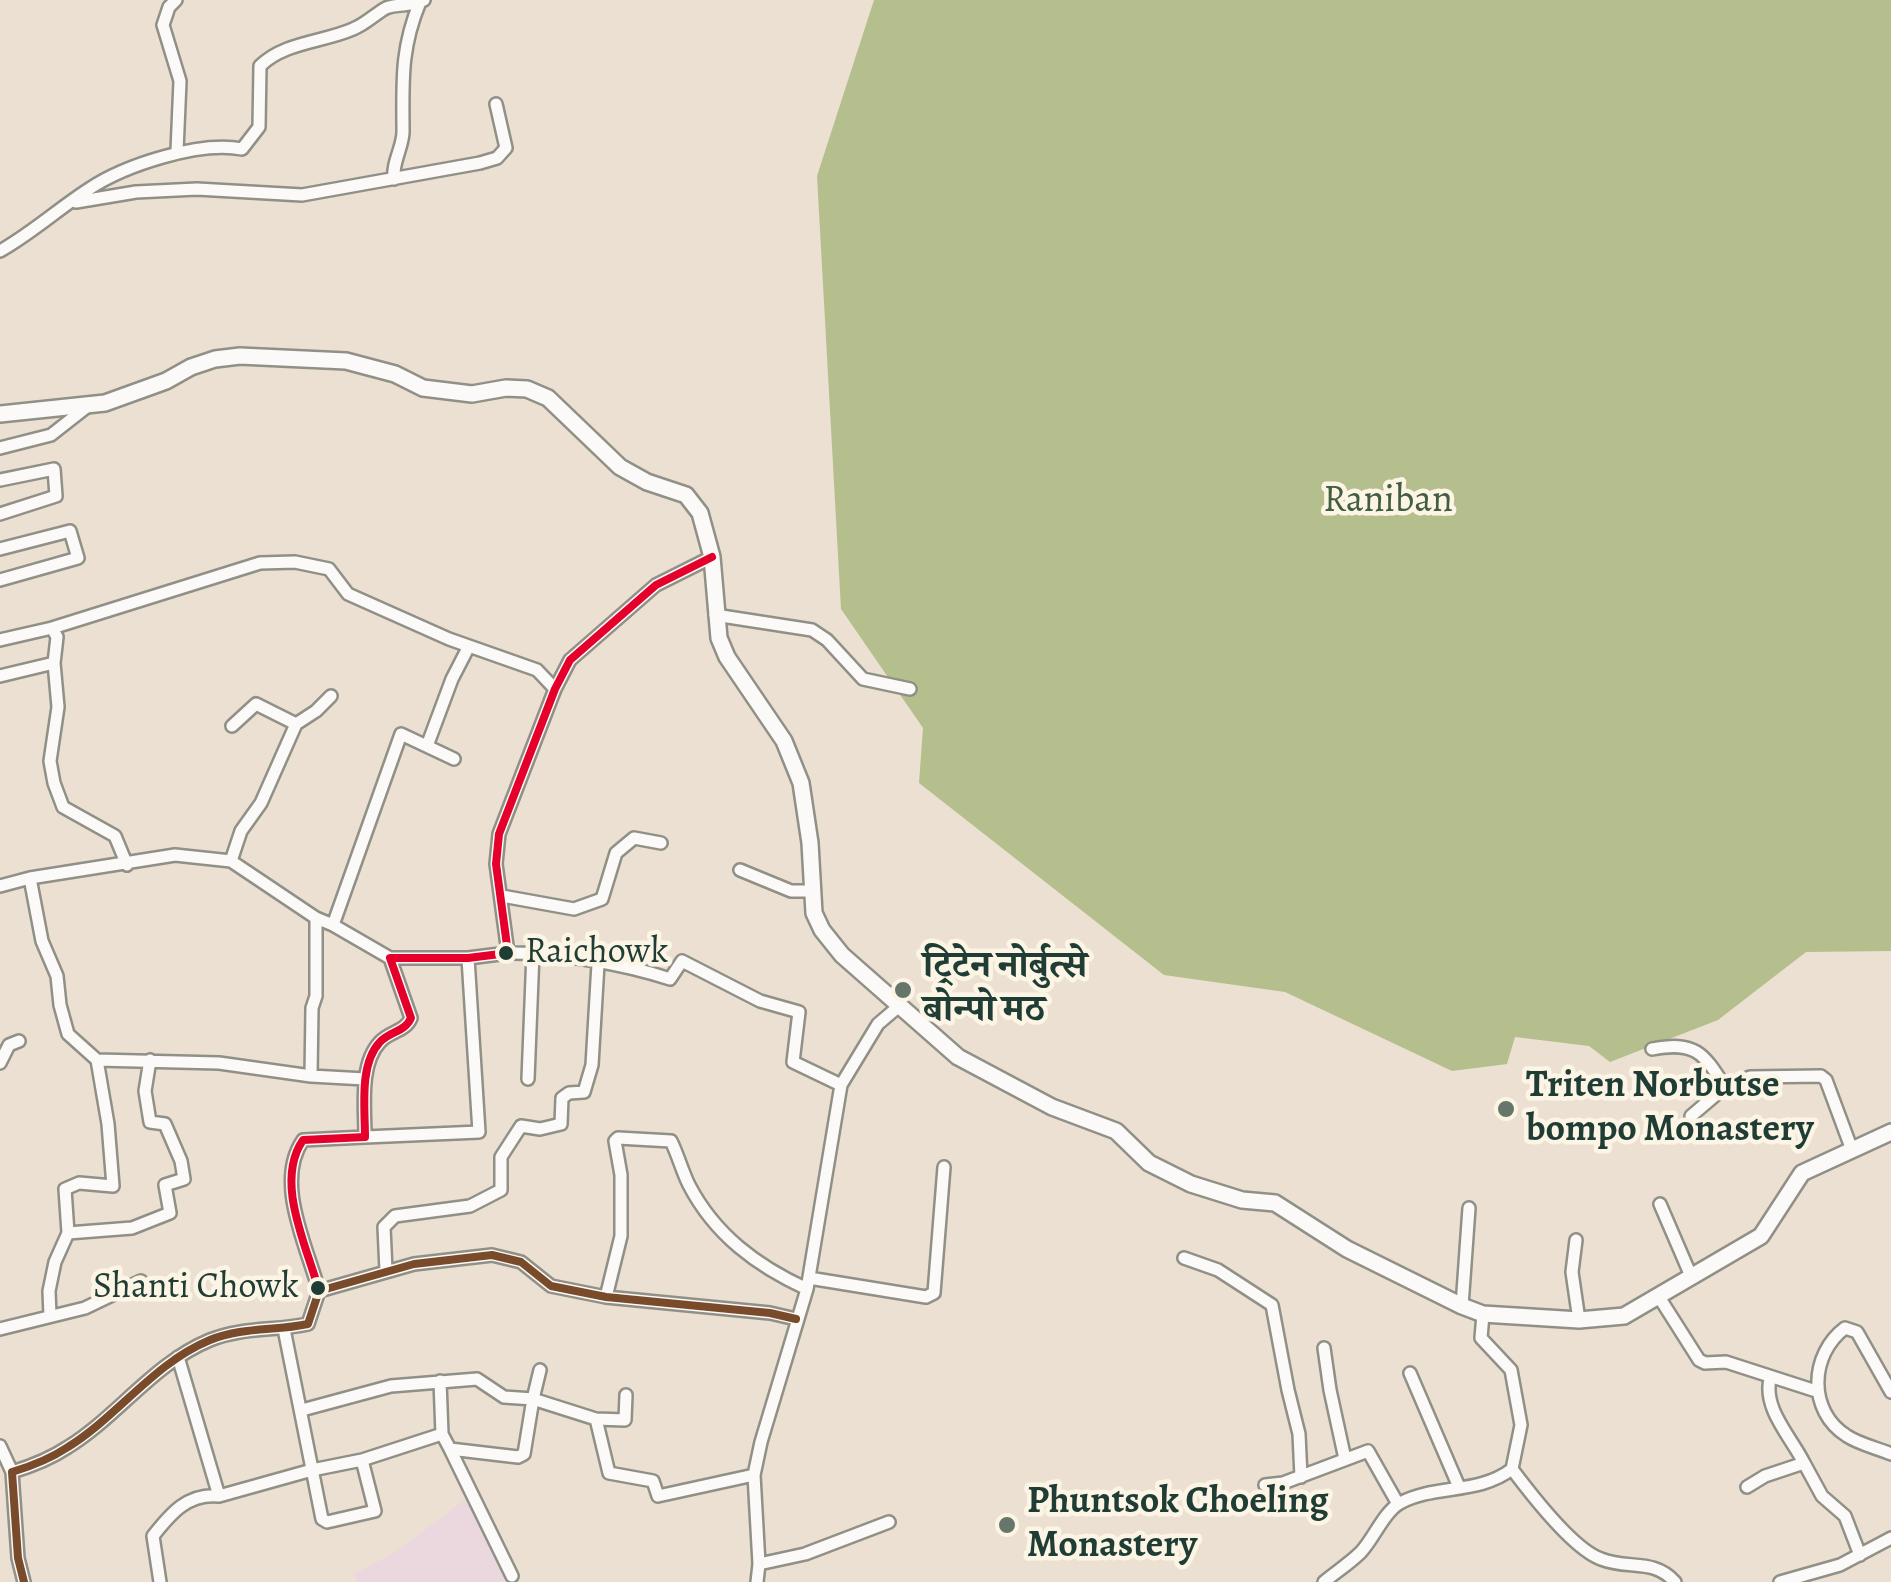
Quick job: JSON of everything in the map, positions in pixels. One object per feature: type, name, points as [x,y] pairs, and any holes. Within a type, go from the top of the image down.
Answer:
[{"type":"street","points":[[176,0],[169,7],[164,25],[180,81],[178,151]]},
{"type":"street","points":[[0,251],[90,188],[178,151],[224,146],[242,149],[259,128],[260,66],[272,54],[350,31],[388,7],[422,1]]},
{"type":"street","points":[[394,179],[393,169],[402,145],[402,65],[406,39],[422,1]]},
{"type":"street","points":[[72,202],[136,192],[196,189],[302,195],[497,158],[506,148],[496,104]]},
{"type":"street","points":[[0,414],[88,406],[134,394],[215,358],[240,356],[346,361],[395,374],[423,388],[457,393],[527,389],[548,398],[620,467],[647,482],[686,495],[700,512],[712,557],[715,615],[727,657],[784,741],[801,783],[814,913],[831,943],[958,1057],[1052,1107],[1116,1132],[1149,1162],[1191,1184],[1242,1200],[1275,1203],[1348,1248],[1483,1314],[1579,1320],[1624,1316],[1761,1236],[1802,1174],[1891,1132]]},
{"type":"street","points":[[0,448],[44,438],[88,406]]},
{"type":"street","points":[[0,480],[54,469],[56,496],[0,514]]},
{"type":"street","points":[[0,550],[70,531],[78,558],[0,580]]},
{"type":"street","points":[[508,953],[496,864],[499,834],[555,689],[570,660],[656,585],[712,557]]},
{"type":"street","points":[[0,640],[52,628],[260,563],[295,562],[329,569],[348,594],[536,670],[555,689]]},
{"type":"street","points":[[715,615],[812,630],[827,640],[863,679],[910,689]]},
{"type":"street","points":[[52,628],[58,637],[54,663],[58,707],[50,761],[54,783],[63,806],[115,836],[127,865]]},
{"type":"street","points":[[427,746],[452,678],[469,646]]},
{"type":"street","points":[[0,676],[54,663]]},
{"type":"street","points":[[232,861],[241,832],[261,803],[296,724],[332,696]]},
{"type":"street","points":[[232,726],[256,704],[296,724]]},
{"type":"street","points":[[334,925],[401,734],[454,759]]},
{"type":"street","points":[[502,896],[574,909],[602,899],[616,853],[634,838],[661,843]]},
{"type":"street","points":[[0,886],[175,855],[232,861],[316,918],[390,958],[468,958],[533,952],[644,970],[670,980],[682,961],[760,1002],[799,1012],[793,1062],[841,1085]]},
{"type":"street","points":[[740,870],[791,891],[811,891]]},
{"type":"street","points":[[30,878],[42,941],[57,976],[68,1034],[97,1060],[219,1063],[310,1076],[365,1079]]},
{"type":"street","points":[[310,1076],[316,918]]},
{"type":"street","points":[[528,1079],[533,952]]},
{"type":"street","points":[[364,1137],[365,1079],[375,1047],[384,1037],[406,1027],[411,1018],[390,958]]},
{"type":"street","points":[[12,1472],[43,1462],[72,1445],[178,1357],[209,1340],[244,1329],[284,1329],[308,1324],[319,1292],[292,1200],[289,1170],[303,1140],[478,1132],[468,958]]},
{"type":"street","points":[[386,1272],[384,1227],[395,1216],[470,1206],[501,1190],[501,1157],[521,1126],[540,1129],[561,1124],[562,1098],[584,1092],[592,1065],[598,964]]},
{"type":"street","points":[[756,1582],[759,1564],[754,1475],[808,1284],[841,1085],[878,1024],[898,1007]]},
{"type":"street","points":[[0,1063],[9,1045],[19,1041]]},
{"type":"street","points":[[1652,1049],[1678,1044],[1691,1049],[1710,1063],[1726,1087]]},
{"type":"street","points":[[50,1316],[52,1276],[68,1234],[65,1189],[79,1183],[113,1186],[97,1060]]},
{"type":"street","points":[[68,1234],[132,1228],[170,1213],[164,1185],[184,1179],[182,1160],[165,1124],[150,1122],[145,1091],[150,1060]]},
{"type":"street","points":[[1691,1116],[1726,1087],[1760,1076],[1821,1076],[1826,1080],[1852,1150]]},
{"type":"street","points":[[606,1297],[621,1236],[618,1138],[671,1140],[688,1185],[716,1227],[769,1272],[808,1284],[926,1296],[934,1292],[944,1167]]},
{"type":"street","points":[[1660,1204],[1691,1276]]},
{"type":"street","points":[[1462,1306],[1469,1208]]},
{"type":"street","points":[[1576,1240],[1572,1272],[1579,1320]]},
{"type":"street","points":[[319,1292],[414,1264],[492,1254],[521,1262],[552,1286],[606,1297],[796,1319]]},
{"type":"street","points":[[1184,1258],[1218,1270],[1272,1305],[1299,1434],[1301,1477]]},
{"type":"street","points":[[0,1329],[85,1308],[141,1281]]},
{"type":"street","points":[[1659,1297],[1699,1360],[1726,1362],[1816,1391]]},
{"type":"street","points":[[1324,1582],[1362,1551],[1398,1504],[1459,1487],[1481,1486],[1512,1469],[1521,1425],[1512,1370],[1481,1338],[1483,1314]]},
{"type":"street","points":[[1891,1392],[1857,1332],[1844,1328],[1832,1337],[1821,1359],[1816,1391],[1825,1410],[1844,1435],[1891,1454]]},
{"type":"street","points":[[284,1329],[322,1519],[327,1522],[374,1511],[362,1460]]},
{"type":"street","points":[[1324,1348],[1345,1459]]},
{"type":"street","points":[[178,1357],[219,1496]]},
{"type":"street","points":[[450,1449],[524,1454],[540,1370]]},
{"type":"street","points":[[1410,1373],[1459,1487]]},
{"type":"street","points":[[1770,1378],[1767,1392],[1774,1411],[1822,1496],[1845,1516],[1860,1555]]},
{"type":"street","points":[[302,1410],[392,1386],[476,1379],[504,1398],[532,1399],[596,1419],[625,1420],[626,1395]]},
{"type":"street","points":[[440,1381],[442,1434],[512,1576]]},
{"type":"street","points":[[596,1419],[609,1472],[653,1481],[658,1496],[754,1475]]},
{"type":"street","points":[[160,1582],[153,1536],[190,1499],[219,1496],[362,1460],[442,1434]]},
{"type":"street","points":[[0,1446],[12,1472],[18,1558],[24,1582]]},
{"type":"street","points":[[1265,1485],[1301,1477],[1368,1451],[1398,1504]]},
{"type":"street","points":[[1746,1487],[1804,1463]]},
{"type":"street","points":[[1512,1469],[1548,1516],[1599,1559],[1654,1566],[1675,1582]]},
{"type":"street","points":[[759,1564],[805,1554],[889,1522]]},
{"type":"street","points":[[0,1532],[17,1530]]},
{"type":"street","points":[[1780,1582],[1840,1565],[1891,1538]]},
{"type":"shaded area","points":[[468,1497],[512,1576],[511,1582],[357,1582],[353,1574],[394,1553]]},
{"type":"green space","name":"Raniban","points":[[874,0],[1891,0],[1891,951],[1806,952],[1718,1020],[1610,1062],[1589,1046],[1515,1037],[1507,1064],[1452,1071],[1285,992],[1164,975],[919,783],[923,728],[841,609],[817,176]]},
{"type":"transit line","points":[[319,1291],[292,1194],[295,1157],[303,1140],[365,1137],[365,1087],[373,1051],[411,1018],[390,958],[468,958],[508,953],[496,864],[499,834],[555,689],[570,660],[656,585],[712,557]]},
{"type":"transit line","points":[[24,1582],[18,1558],[12,1472],[68,1447],[190,1350],[234,1333],[308,1324],[319,1291],[414,1264],[492,1255],[521,1262],[551,1286],[606,1297],[796,1319]]},
{"type":"place","name":"Raichowk","points":[[506,953]]},
{"type":"place","name":"ट्रिटेन नोर्बुत्से बोन्पो मठ","points":[[903,990]]},
{"type":"place","name":"Triten Norbutse bompo Monastery","points":[[1506,1109]]},
{"type":"place","name":"Shanti Chowk","points":[[318,1288]]},
{"type":"place","name":"Phuntsok Choeling Monastery","points":[[1007,1525]]}]
